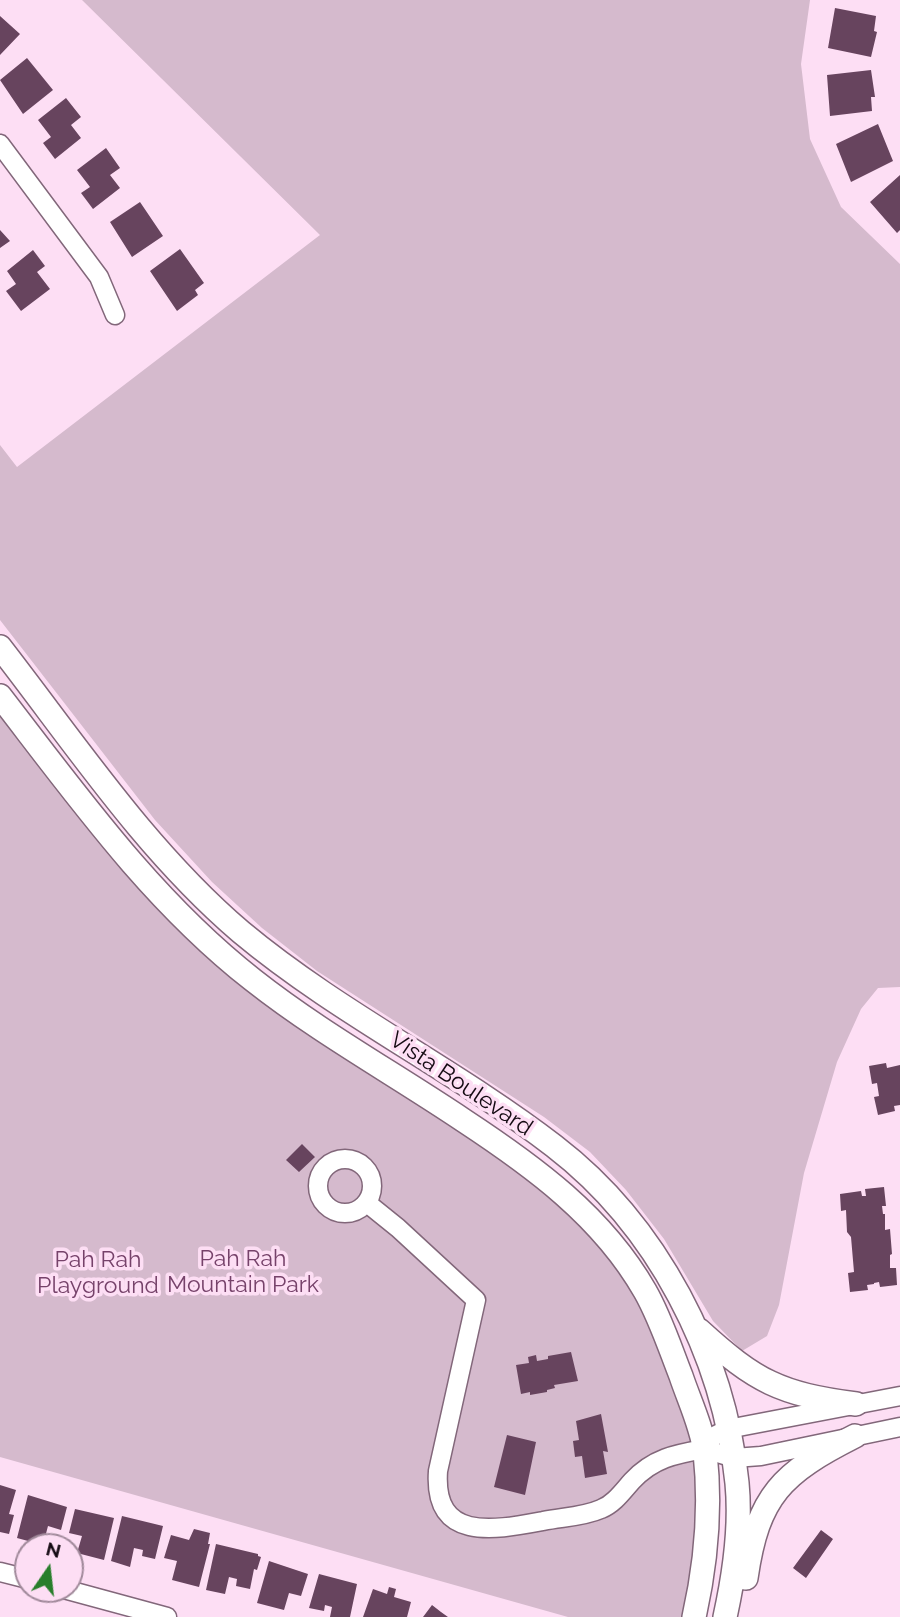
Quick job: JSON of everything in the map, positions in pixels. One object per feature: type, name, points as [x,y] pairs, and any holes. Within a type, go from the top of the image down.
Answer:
[{"type":"main road","name":"Vista Boulevard","points":[[0,647],[147,837],[187,881],[237,929],[279,963],[472,1089],[555,1147],[587,1174],[627,1216],[656,1257],[692,1323],[718,1390],[729,1429],[738,1486],[732,1586],[725,1617]]},
{"type":"main road","name":"Vista Boulevard","points":[[0,696],[142,876],[221,953],[305,1018],[524,1160],[578,1205],[618,1252],[645,1292],[670,1346],[704,1450],[706,1539],[700,1593],[694,1617]]},
{"type":"main road","points":[[692,1323],[723,1352],[763,1381],[815,1399],[856,1404]]},
{"type":"main road","points":[[733,1617],[746,1584],[752,1539],[766,1504],[777,1488],[813,1457],[855,1436]]},
{"type":"street","points":[[0,144],[99,277],[115,315]]},
{"type":"street","points":[[367,1203],[398,1228],[475,1300],[438,1471],[442,1504],[453,1519],[470,1527],[493,1529],[592,1512],[610,1504],[654,1462],[670,1455],[704,1450],[734,1458],[761,1456],[900,1427]]},
{"type":"street","points":[[704,1450],[715,1436],[729,1429],[900,1396]]},
{"type":"street","points":[[84,1594],[167,1617]]},
{"type":"green space","points":[[82,0],[810,0],[801,64],[810,139],[841,207],[900,264],[900,987],[878,988],[861,1009],[837,1062],[804,1173],[779,1305],[767,1336],[742,1351],[713,1321],[664,1239],[626,1190],[590,1152],[544,1117],[317,971],[262,928],[212,882],[155,820],[0,620],[0,445],[17,467],[320,235]]},
{"type":"green space","name":"Pah Rah Mountain Park","points":[[0,699],[205,941],[504,1149],[623,1261],[697,1425],[697,1617],[568,1617],[0,1457]]},
{"type":"building","points":[[835,8],[876,16],[874,31],[877,32],[871,57],[828,48]]},
{"type":"building","points":[[0,16],[20,34],[0,55]]},
{"type":"building","points":[[27,58],[53,90],[23,114],[0,80]]},
{"type":"building","points":[[871,70],[875,97],[871,97],[872,111],[830,116],[827,75]]},
{"type":"building","points":[[66,98],[81,117],[71,125],[81,138],[55,159],[43,143],[51,137],[38,120]]},
{"type":"building","points":[[878,124],[893,161],[851,182],[836,144]]},
{"type":"building","points":[[106,148],[120,168],[110,175],[120,188],[93,209],[81,193],[90,187],[77,170]]},
{"type":"building","points":[[900,175],[900,230],[897,233],[870,202]]},
{"type":"building","points":[[140,202],[163,236],[132,257],[110,222]]},
{"type":"building","points":[[0,230],[10,241],[0,248]]},
{"type":"building","points":[[180,249],[204,283],[195,290],[198,295],[177,311],[150,271]]},
{"type":"building","points":[[33,250],[45,266],[37,272],[50,289],[21,311],[6,291],[16,284],[7,271]]},
{"type":"building","points":[[886,1063],[887,1068],[900,1065],[900,1105],[894,1106],[895,1111],[878,1115],[874,1097],[879,1096],[877,1083],[872,1084],[869,1066]]},
{"type":"building","points":[[302,1144],[315,1157],[299,1172],[286,1160]]},
{"type":"building","points":[[884,1187],[886,1206],[882,1206],[885,1230],[890,1229],[890,1268],[896,1268],[897,1285],[880,1287],[879,1282],[867,1285],[868,1290],[850,1292],[848,1273],[854,1272],[851,1237],[847,1232],[846,1210],[841,1211],[840,1194],[861,1191],[862,1196],[866,1196],[865,1189]]},
{"type":"building","points":[[571,1352],[578,1381],[554,1385],[555,1388],[547,1392],[521,1394],[516,1365],[529,1363],[528,1357],[536,1355],[537,1361]]},
{"type":"building","points":[[601,1414],[608,1452],[603,1451],[607,1474],[585,1478],[582,1456],[575,1457],[573,1441],[579,1440],[576,1421]]},
{"type":"building","points":[[507,1435],[536,1442],[525,1495],[494,1487]]},
{"type":"building","points":[[0,1485],[16,1490],[9,1514],[14,1515],[9,1534],[0,1532]]},
{"type":"building","points":[[28,1495],[67,1507],[61,1530],[48,1526],[46,1533],[18,1533]]},
{"type":"building","points":[[75,1509],[114,1518],[104,1560],[84,1555],[84,1533],[69,1533]]},
{"type":"building","points":[[122,1516],[163,1526],[155,1559],[142,1556],[143,1550],[134,1548],[130,1567],[111,1561]]},
{"type":"building","points":[[194,1529],[210,1533],[210,1544],[199,1587],[172,1580],[177,1561],[164,1558],[171,1535],[189,1540]]},
{"type":"building","points":[[821,1530],[833,1539],[806,1578],[793,1568]]},
{"type":"building","points":[[216,1544],[261,1557],[257,1570],[254,1569],[250,1589],[236,1586],[237,1579],[229,1577],[225,1594],[206,1590]]},
{"type":"building","points":[[269,1561],[308,1574],[301,1596],[289,1593],[284,1610],[257,1603]]},
{"type":"building","points":[[319,1574],[357,1584],[350,1617],[330,1617],[332,1607],[325,1605],[324,1611],[309,1608]]},
{"type":"building","points":[[389,1587],[396,1589],[394,1597],[411,1602],[407,1617],[363,1617],[373,1589],[387,1594]]},
{"type":"building","points":[[432,1605],[441,1612],[448,1617],[423,1617]]},
{"type":"park label","name":"Pah Rah Playground","points":[[98,1273]]}]
